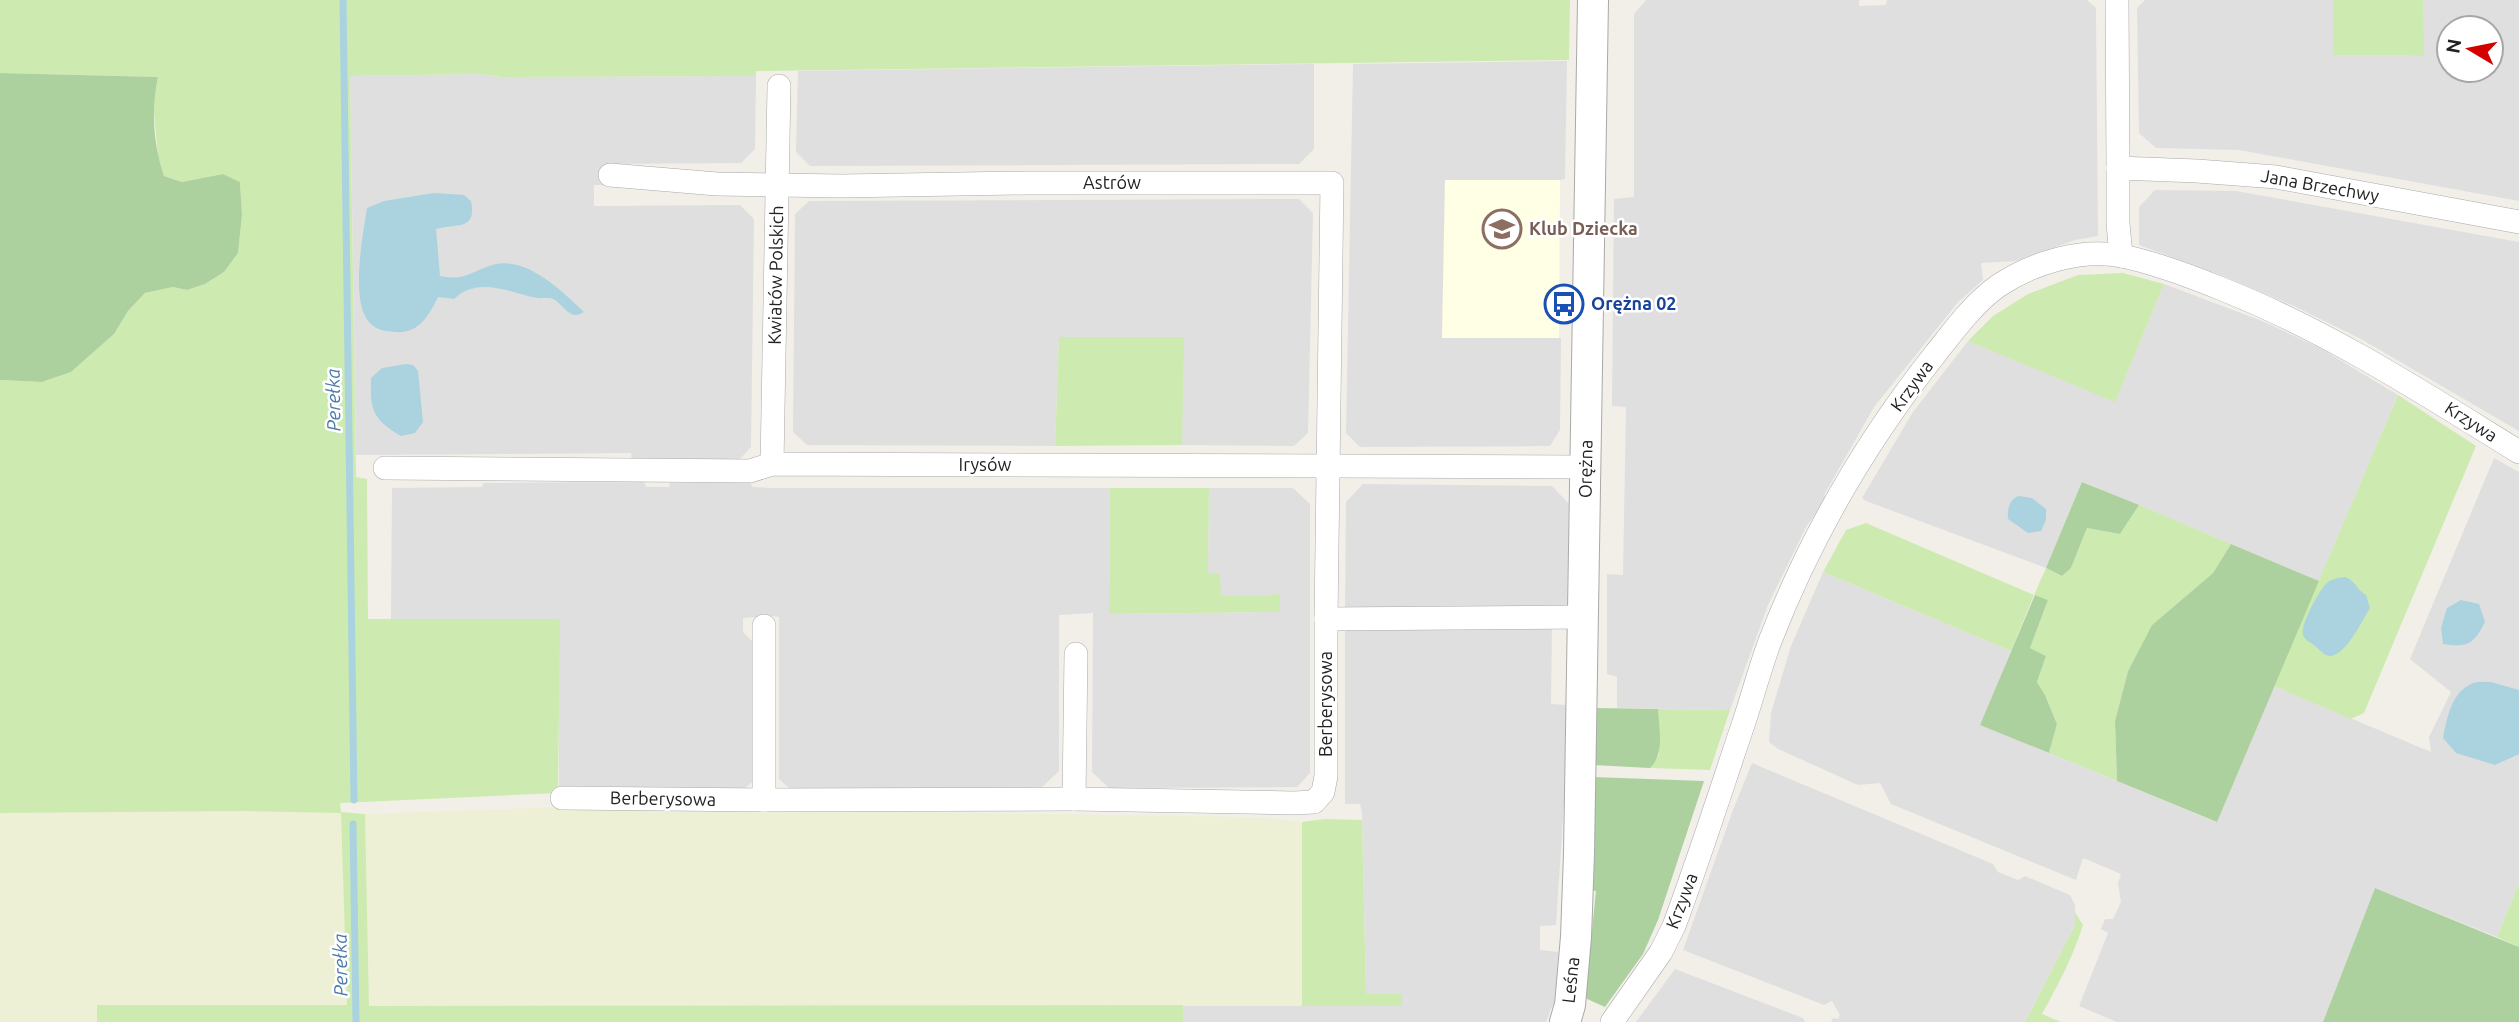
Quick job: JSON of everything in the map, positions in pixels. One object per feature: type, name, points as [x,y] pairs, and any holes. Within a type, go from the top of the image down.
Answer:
[{"type":"street","name":"Orężna","points":[[1576,937],[1592,0]]},
{"type":"street","points":[[2117,0],[2118,223],[2121,256]]},
{"type":"street","name":"Kwiatów Polskich","points":[[772,464],[779,86]]},
{"type":"street","name":"Jana Brzechwy","points":[[2118,168],[2276,177],[2519,222]]},
{"type":"street","name":"Astrów","points":[[610,175],[718,184],[777,185],[1332,183],[1328,466]]},
{"type":"street","name":"Krzywa","points":[[1612,1022],[1661,952],[1674,926],[1770,642],[1809,553],[1880,430],[1909,387],[1961,321],[1996,288],[2039,265],[2088,255],[2121,256],[2192,277],[2285,315],[2335,340],[2445,404],[2519,453]]},
{"type":"street","name":"Irysów","points":[[385,468],[750,471],[772,464],[1586,467]]},
{"type":"street","points":[[1328,466],[1326,619],[1583,617]]},
{"type":"street","name":"Berberysowa","points":[[562,798],[1314,802],[1324,792],[1326,775],[1326,619]]},
{"type":"street","points":[[764,626],[764,800]]},
{"type":"street","points":[[1074,799],[1076,654]]},
{"type":"street","name":"Leśna","points":[[1566,1022],[1576,937]]},
{"type":"shaded area","points":[[1646,0],[1859,0],[1859,6],[1886,5],[1887,0],[2087,0],[2096,8],[2098,236],[2075,240],[2016,261],[1981,263],[1983,280],[1958,302],[1874,407],[1824,495],[1827,498],[1806,527],[1768,605],[1730,710],[1617,708],[1617,677],[1607,674],[1607,574],[1623,575],[1626,407],[1612,406],[1614,199],[1634,197],[1634,14]]},
{"type":"shaded area","points":[[2145,0],[2333,0],[2333,55],[2423,56],[2423,0],[2519,0],[2519,201],[2239,150],[2156,148],[2139,133],[2137,8]]},
{"type":"shaded area","points":[[1567,61],[1565,179],[1560,180],[1442,338],[1561,338],[1560,430],[1550,446],[1360,447],[1346,433],[1353,64]]},
{"type":"shaded area","points":[[1314,64],[1314,149],[1299,164],[810,166],[796,152],[798,71]]},
{"type":"shaded area","points":[[480,74],[501,77],[756,76],[755,149],[741,163],[610,164],[609,185],[594,185],[594,206],[740,205],[754,219],[751,447],[738,461],[632,461],[631,453],[356,455],[350,76]]},
{"type":"shaded area","name":"Klub Dziecka","points":[[1445,180],[1560,180],[1559,338],[1442,338]]},
{"type":"shaded area","points":[[2155,190],[2236,191],[2519,242],[2519,431],[2361,339],[2296,307],[2221,275],[2139,245],[2139,207]]},
{"type":"shaded area","points":[[1299,199],[1313,213],[1308,433],[1294,446],[1182,445],[1183,337],[1059,337],[1055,446],[807,445],[793,432],[795,214],[809,201]]},
{"type":"shaded area","points":[[2164,284],[2262,321],[2320,348],[2398,395],[2319,581],[2083,482],[2046,568],[1862,498],[1913,412],[1968,341],[2115,401]]},
{"type":"shaded area","points":[[2494,458],[2519,472],[2519,883],[2497,937],[2375,888],[2323,1022],[2117,1022],[2079,1006],[2108,933],[2101,929],[2105,919],[2113,919],[2121,902],[2118,883],[2121,874],[2083,858],[2076,880],[1891,804],[1880,783],[1858,785],[1778,749],[1769,742],[1771,713],[1791,646],[1823,572],[2011,651],[1981,725],[2216,822],[2274,686],[2431,752],[2429,737],[2451,692],[2410,659]]},
{"type":"shaded area","points":[[644,482],[646,487],[669,487],[670,483],[751,482],[752,487],[773,488],[1110,488],[1109,614],[1280,612],[1280,593],[1267,596],[1221,596],[1208,573],[1209,488],[1293,488],[1310,504],[1310,773],[1297,787],[1109,788],[1092,772],[1093,613],[1059,615],[1059,771],[1041,788],[789,788],[779,779],[779,617],[773,616],[743,618],[743,632],[752,641],[752,782],[741,792],[559,786],[559,619],[391,619],[392,488],[482,487],[483,483]]},
{"type":"shaded area","points":[[1363,484],[1552,486],[1569,504],[1567,610],[1345,612],[1346,502]]},
{"type":"shaded area","points":[[1353,624],[1552,625],[1551,704],[1568,705],[1556,925],[1540,926],[1540,950],[1558,952],[1556,1006],[1552,1006],[1546,1022],[1183,1022],[1183,1005],[1402,1006],[1401,994],[1366,994],[1362,813],[1360,804],[1345,804],[1345,631]]},
{"type":"shaded area","points":[[1752,763],[1993,864],[1998,872],[2018,880],[2025,876],[2070,895],[2075,905],[2075,925],[2025,1022],[1831,1022],[1840,1015],[1832,1001],[1824,1005],[1683,950]]},
{"type":"shaded area","points":[[556,807],[1255,817],[1302,822],[1302,1006],[369,1006],[365,814]]},
{"type":"shaded area","points":[[341,812],[347,1005],[98,1005],[97,1022],[0,1022],[0,813]]},
{"type":"shaded area","points":[[1675,969],[1803,1018],[1805,1022],[1636,1022]]},
{"type":"green space","points":[[0,0],[1570,0],[1569,60],[756,71],[756,76],[350,76],[356,477],[367,479],[368,619],[560,619],[558,793],[340,803],[341,812],[365,814],[369,1006],[1183,1005],[1183,1022],[97,1022],[97,1005],[347,1005],[341,813],[0,813],[0,380],[42,382],[71,372],[114,334],[128,311],[145,293],[173,287],[187,290],[205,284],[224,272],[238,253],[242,215],[240,182],[223,174],[182,182],[164,176],[158,156],[153,103],[158,77],[0,73]]},
{"type":"green space","points":[[2333,0],[2423,0],[2424,56],[2333,55]]},
{"type":"green space","points":[[0,73],[158,77],[154,126],[164,176],[182,182],[223,174],[240,182],[242,215],[238,253],[224,272],[205,284],[187,290],[173,287],[145,293],[128,311],[114,334],[71,372],[42,382],[0,380]]},
{"type":"green space","points":[[2123,273],[2164,284],[2115,402],[1968,341],[1993,316],[2028,294],[2078,275]]},
{"type":"green space","points":[[1059,337],[1184,337],[1182,445],[1055,446]]},
{"type":"green space","points":[[2398,395],[2476,446],[2364,713],[2351,719],[2274,686]]},
{"type":"green space","points":[[2082,482],[2139,505],[2120,534],[2087,528],[2071,568],[2062,576],[2046,568]]},
{"type":"green space","points":[[1110,488],[1209,488],[1208,573],[1220,574],[1221,596],[1267,596],[1280,593],[1280,612],[1109,614]]},
{"type":"green space","points":[[2139,505],[2231,544],[2213,573],[2152,625],[2128,671],[2115,721],[2117,781],[2049,753],[2057,724],[2037,682],[2046,656],[2030,648],[2048,600],[2034,595],[2046,568],[2062,576],[2071,568],[2087,528],[2120,534]]},
{"type":"green space","points":[[1866,523],[2034,595],[2011,651],[1823,572],[1846,530]]},
{"type":"green space","points":[[2231,544],[2319,581],[2217,822],[2117,781],[2115,721],[2128,671],[2152,625],[2213,573]]},
{"type":"green space","points":[[2035,595],[2048,600],[2030,648],[2046,656],[2037,682],[2057,724],[2049,753],[1980,725]]},
{"type":"green space","points":[[1595,708],[1658,709],[1658,756],[1650,768],[1593,765]]},
{"type":"green space","points":[[1658,709],[1730,710],[1710,770],[1650,768],[1659,755]]},
{"type":"green space","points":[[1593,777],[1704,781],[1658,920],[1643,954],[1605,1007],[1585,998],[1596,891],[1589,890]]},
{"type":"green space","points":[[1325,819],[1362,820],[1366,994],[1402,994],[1402,1006],[1302,1006],[1302,822]]},
{"type":"green space","points":[[2519,883],[2519,947],[2497,937]]},
{"type":"green space","points":[[2375,888],[2519,947],[2519,1022],[2323,1022]]},
{"type":"green space","points":[[2075,912],[2083,925],[2070,960],[2042,1014],[2061,1022],[2025,1022],[2075,925]]},
{"type":"water","points":[[434,193],[464,195],[471,201],[472,211],[471,217],[464,224],[436,229],[440,276],[462,277],[492,265],[518,265],[543,277],[584,312],[579,315],[570,314],[551,298],[537,298],[483,287],[463,292],[454,299],[438,297],[427,317],[411,330],[392,332],[371,324],[364,315],[359,286],[367,208],[384,201]]},
{"type":"water","points":[[413,365],[418,371],[423,422],[415,433],[401,436],[384,424],[375,413],[371,398],[371,378],[382,368]]},
{"type":"water","points":[[2018,496],[2032,498],[2046,509],[2046,520],[2041,531],[2028,533],[2008,519],[2009,506]]},
{"type":"water","points":[[2345,577],[2366,595],[2370,608],[2347,645],[2338,653],[2328,656],[2303,635],[2304,624],[2325,585],[2336,578]]},
{"type":"water","points":[[2461,600],[2479,604],[2485,622],[2469,643],[2443,644],[2441,628],[2447,608]]},
{"type":"water","points":[[2491,682],[2519,690],[2519,754],[2495,765],[2456,753],[2443,738],[2451,706],[2460,693],[2473,683]]},
{"type":"waterway","name":"Perełka","points":[[343,0],[354,800]]},
{"type":"waterway","name":"Perełka","points":[[353,824],[356,1022]]},
{"type":"place","name":"Klub Dziecka","points":[[1502,229]]},
{"type":"place","name":"Orężna 02","points":[[1564,304]]}]
